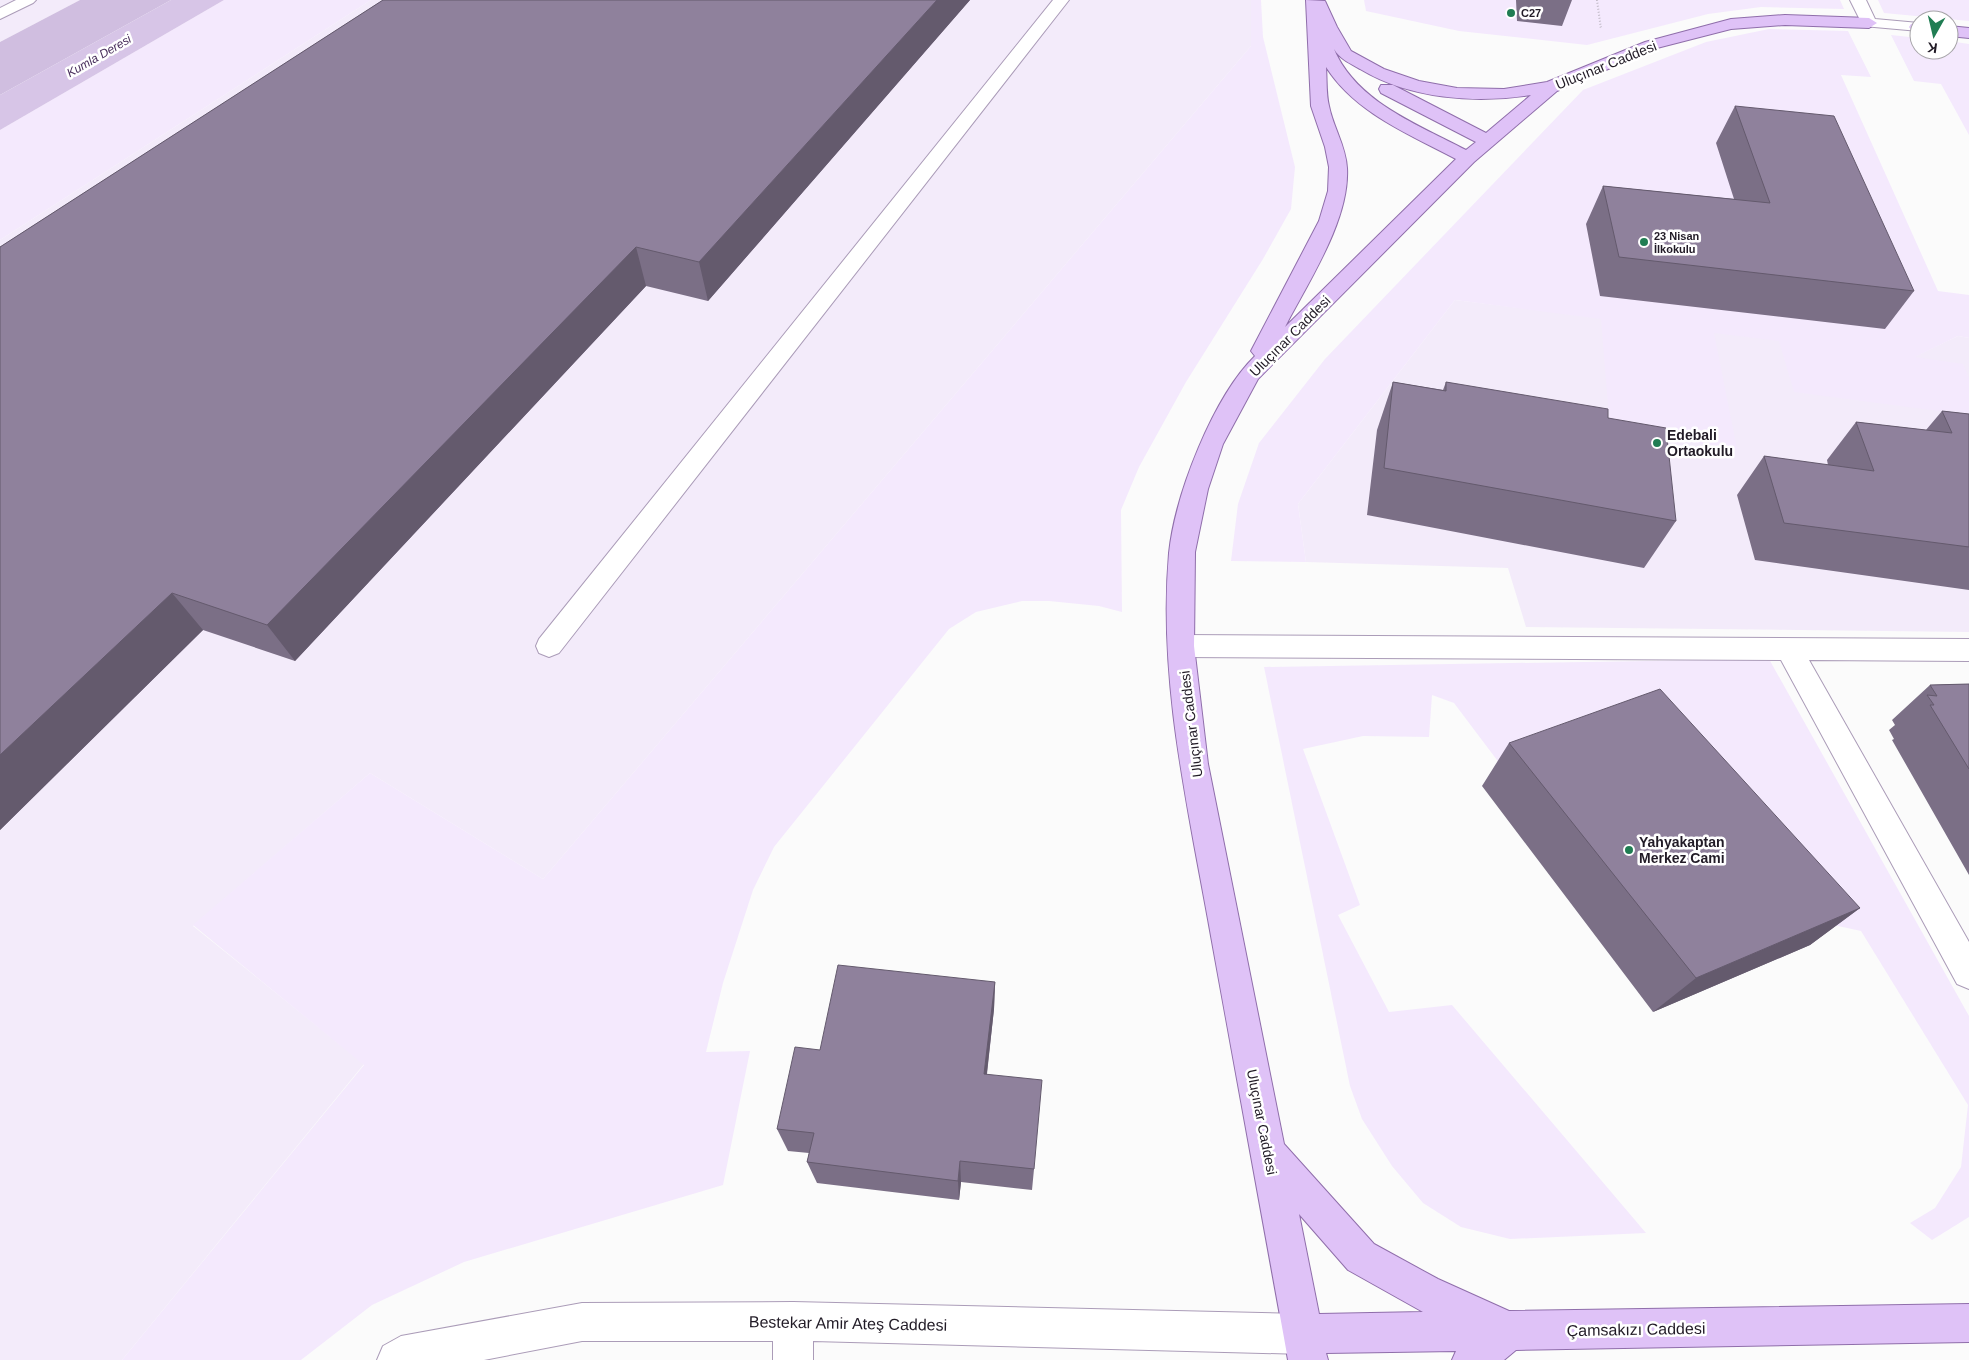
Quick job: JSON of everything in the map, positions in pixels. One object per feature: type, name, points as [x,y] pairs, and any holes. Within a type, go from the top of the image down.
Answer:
[{"type":"main road","points":[[1249,375],[1329,222],[1337,191],[1338,167],[1320,106],[1314,0]]},
{"type":"main road","points":[[1318,0],[1329,27],[1346,54],[1362,72],[1379,84],[1488,141]]},
{"type":"main road","name":"Uluçınar Caddesi","points":[[1306,1347],[1194,764],[1181,646],[1182,552],[1196,489],[1212,444],[1249,375],[1468,158],[1551,87],[1651,45],[1730,24],[1785,20],[1870,23]]},
{"type":"main road","points":[[1315,21],[1330,60],[1341,77],[1354,90],[1368,102],[1468,158]]},
{"type":"main road","points":[[1346,54],[1378,74],[1416,86],[1457,93],[1504,94],[1551,87]]},
{"type":"main road","points":[[1268,1152],[1361,1257],[1424,1293],[1509,1331],[1472,1360]]},
{"type":"main road","name":"Çamsakızı Caddesi","points":[[1306,1347],[1509,1331],[1969,1324]]},
{"type":"street","points":[[0,14],[28,0]]},
{"type":"street","points":[[549,646],[1061,0]]},
{"type":"street","points":[[1858,0],[1870,23]]},
{"type":"street","name":"Uluçınar Caddesi","points":[[1870,23],[1909,26]]},
{"type":"street","points":[[1181,646],[1969,650]]},
{"type":"street","points":[[1789,649],[1969,973]]},
{"type":"street","points":[[793,1320],[793,1360]]},
{"type":"street","name":"Bestekar Amir Ateş Caddesi","points":[[397,1360],[401,1356],[582,1322],[793,1320],[1306,1347]]},
{"type":"path","points":[[1597,0],[1601,33]]},
{"type":"shaded area","points":[[0,0],[80,0],[0,42]]},
{"type":"shaded area","points":[[80,0],[171,0],[0,95],[0,42]]},
{"type":"shaded area","points":[[224,0],[371,0],[0,240],[0,130]]},
{"type":"shaded area","points":[[371,0],[1251,0],[1251,46],[543,879],[370,773],[193,926],[364,1064],[122,1360],[0,1360],[0,240]]},
{"type":"shaded area","points":[[1251,0],[1261,0],[1263,37],[1295,167],[1291,209],[1263,259],[1186,382],[1139,467],[1121,510],[1122,612],[1099,606],[1049,601],[1022,601],[976,612],[949,629],[774,847],[753,890],[723,983],[706,1052],[750,1051],[723,1185],[464,1262],[372,1305],[301,1360],[122,1360],[364,1065],[193,925],[370,773],[543,879],[1251,46]]},
{"type":"shaded area","points":[[1364,0],[1840,0],[1844,9],[1761,7],[1708,14],[1587,45],[1459,31],[1366,11]]},
{"type":"shaded area","points":[[1878,0],[1969,0],[1969,21],[1959,20],[1959,10],[1909,10],[1909,15],[1884,13]]},
{"type":"shaded area","points":[[1769,29],[1848,31],[1871,77],[1841,75],[1938,291],[1969,295],[1969,338],[1958,336],[1915,357],[1963,364],[1969,378],[1969,415],[1794,392],[1779,341],[1714,333],[1737,449],[1610,430],[1601,319],[1455,300],[1298,504],[1306,562],[1231,561],[1238,504],[1259,443],[1325,359],[1583,90],[1706,42]]},
{"type":"shaded area","points":[[1891,35],[1909,37],[1909,60],[1959,60],[1959,42],[1969,44],[1969,135],[1941,84],[1914,81]]},
{"type":"shaded area","name":"Edebali Ortaokulu","points":[[1455,300],[1914,357],[1958,336],[1969,338],[1969,632],[1526,627],[1508,568],[1306,562],[1298,504]]},
{"type":"shaded area","points":[[1769,659],[1969,1016],[1969,1217],[1932,1240],[1910,1223],[1935,1208],[1961,1167],[1968,1105],[1861,931],[1783,914],[1509,776],[1454,703],[1432,695],[1429,737],[1363,736],[1303,749],[1360,905],[1338,915],[1389,1012],[1452,1005],[1646,1233],[1510,1239],[1461,1227],[1423,1203],[1392,1166],[1362,1119],[1350,1086],[1264,667]]},
{"type":"water","name":"Kumla Deresi","points":[[171,0],[224,0],[0,130],[0,95]]},
{"type":"building","points":[[383,0],[937,0],[699,262],[636,247],[267,625],[172,593],[0,755],[0,247]]},
{"type":"building","points":[[1735,106],[1834,116],[1914,291],[1619,257],[1603,186],[1770,203]]},
{"type":"building","points":[[1393,382],[1446,391],[1446,382],[1608,409],[1608,418],[1666,428],[1676,521],[1384,468]]},
{"type":"building","points":[[1942,411],[1969,414],[1969,547],[1784,523],[1764,456],[1874,471],[1856,422],[1952,433]]},
{"type":"building","points":[[1969,684],[1969,769],[1930,705],[1934,705],[1927,695],[1937,696],[1930,685]]},
{"type":"building","points":[[1660,689],[1860,908],[1696,978],[1509,743]]},
{"type":"building","points":[[838,965],[995,982],[984,1074],[1042,1080],[1034,1169],[960,1161],[958,1181],[807,1162],[814,1133],[777,1129],[795,1047],[820,1050]]},
{"type":"place","name":"C27","points":[[1511,13]]},
{"type":"place","name":"23 Nisan İlkokulu","points":[[1644,242]]},
{"type":"place","name":"Edebali Ortaokulu","points":[[1657,443]]},
{"type":"place","name":"Yahyakaptan Merkez Cami","points":[[1629,850]]}]
